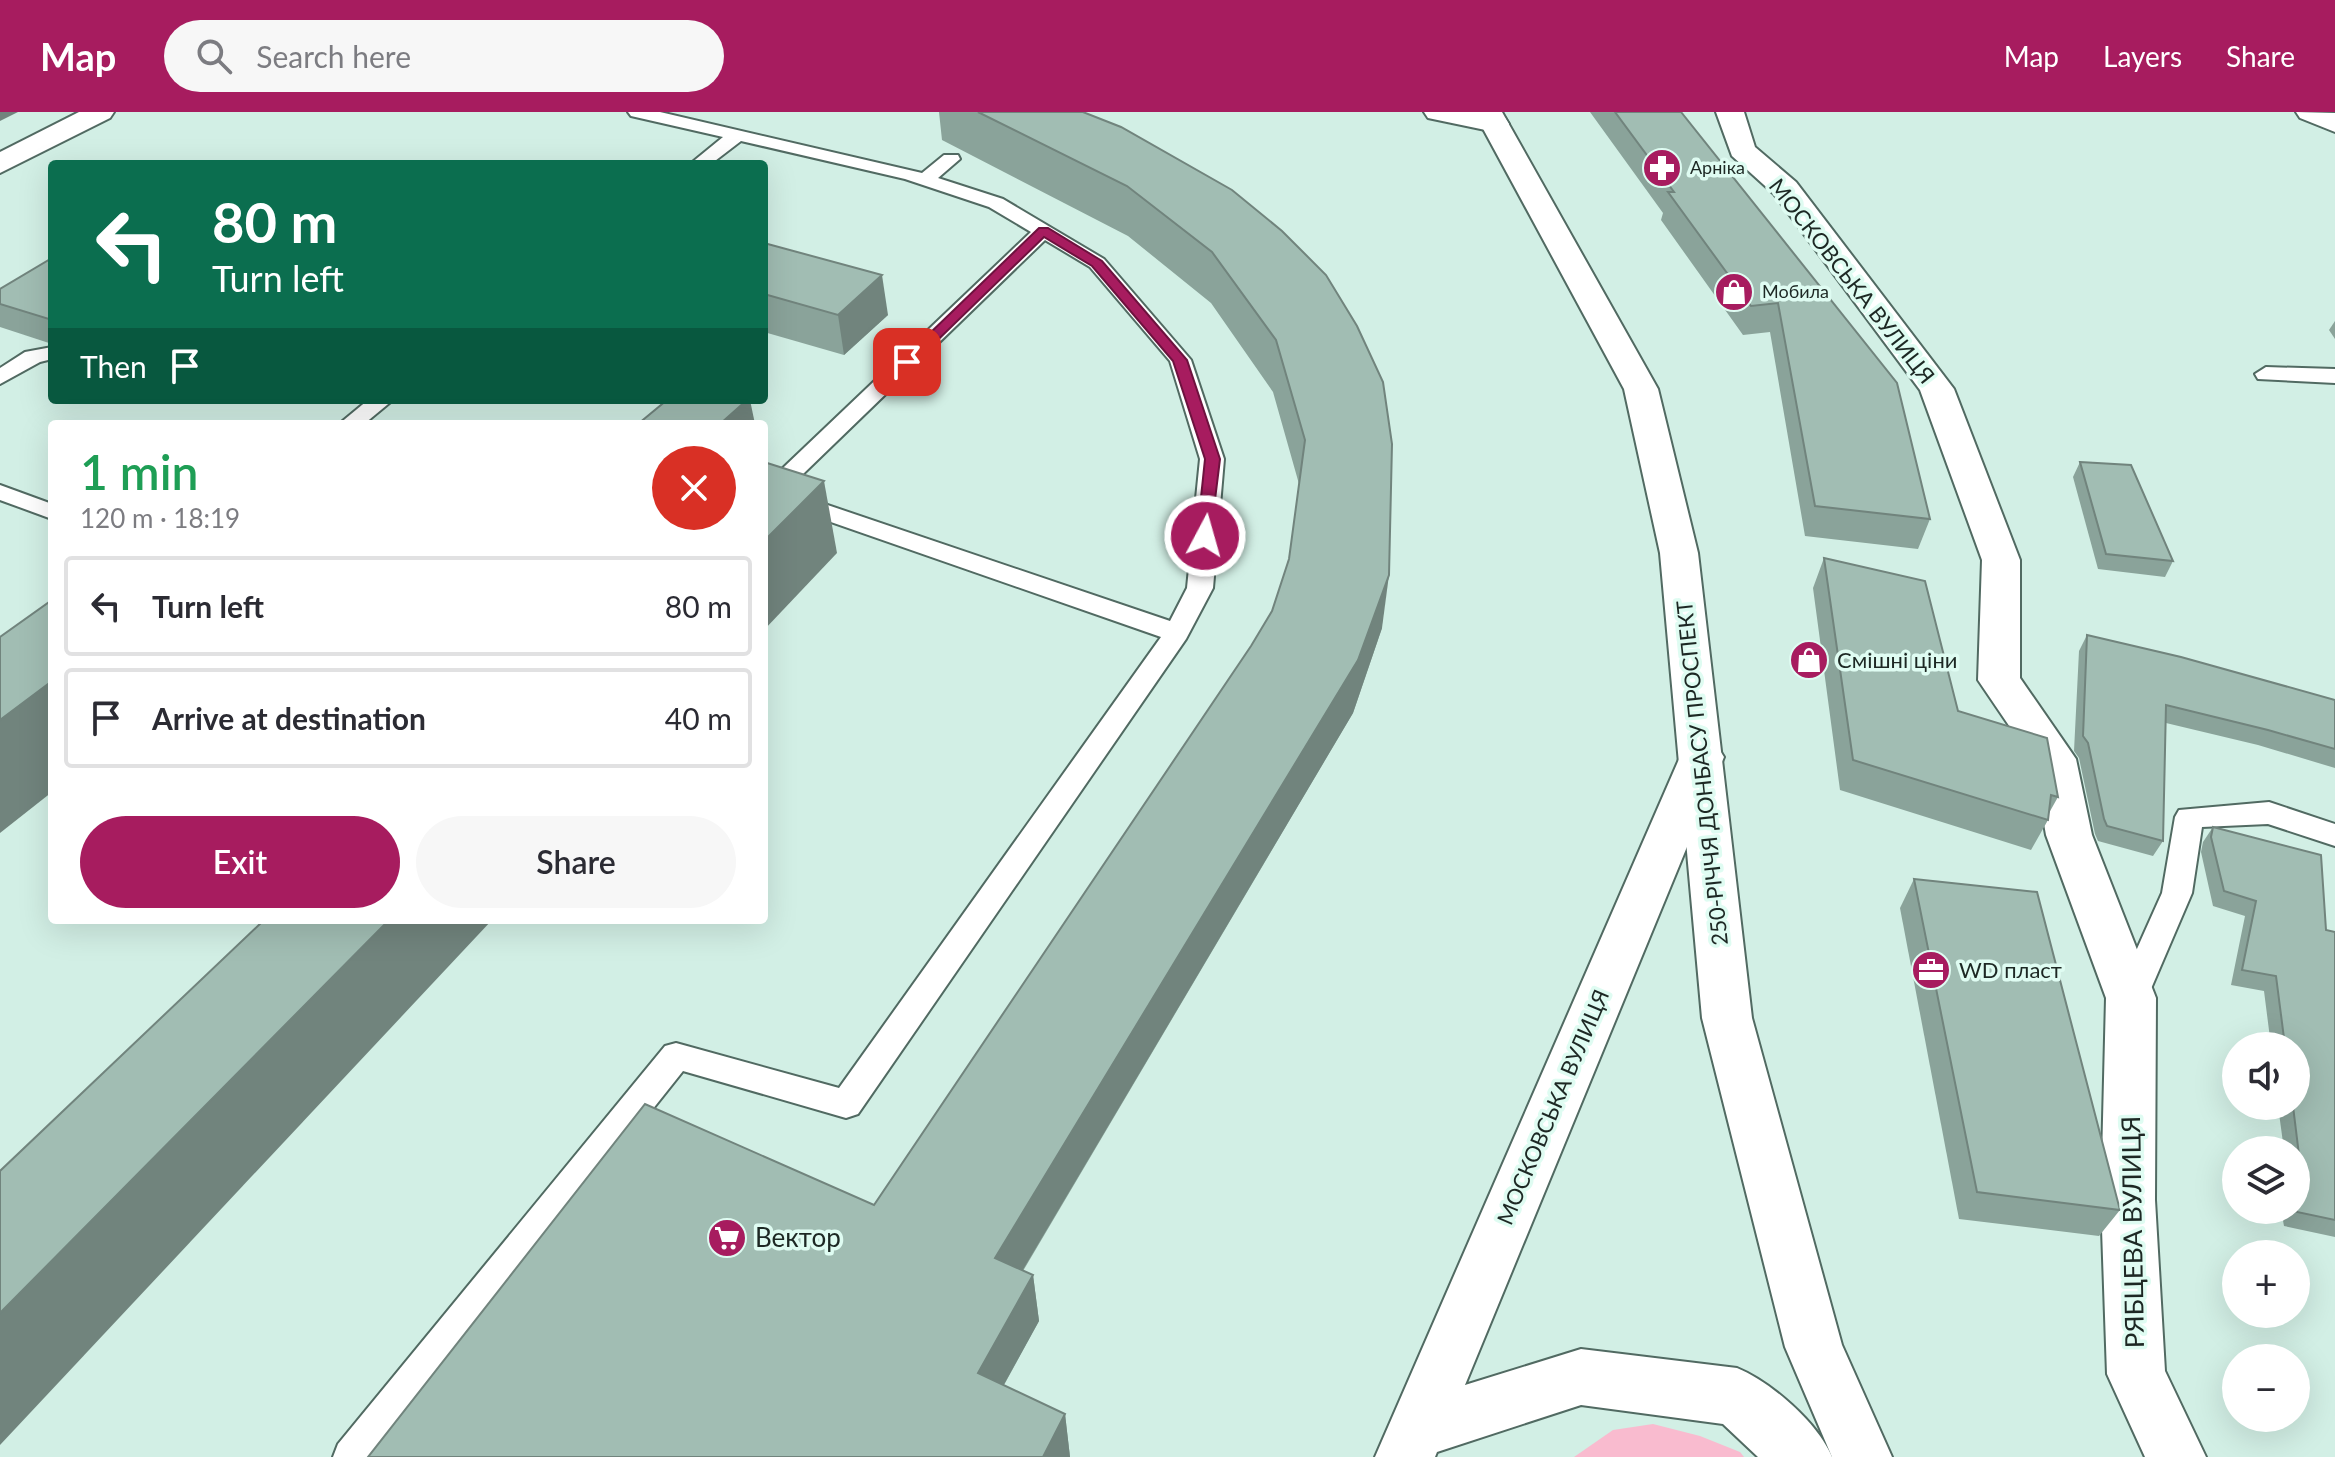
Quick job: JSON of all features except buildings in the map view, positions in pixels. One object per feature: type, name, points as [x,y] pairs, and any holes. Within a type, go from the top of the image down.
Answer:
[{"type":"main road","points":[[0,164],[100,112]]},
{"type":"main road","points":[[1438,112],[1492,118]]},
{"type":"main road","name":"МОСКОВСЬКА ВУЛИЦЯ","points":[[1730,112],[1742,150],[1785,188],[1937,389],[2001,560],[1999,680],[2054,759],[2069,835],[2131,998]]},
{"type":"main road","points":[[2310,112],[2335,124]]},
{"type":"main road","name":"250-РІЧЧЯ ДОНБАСУ ПРОСПЕКТ","points":[[1492,118],[1641,389],[1679,553],[1727,1018],[1814,1347],[1862,1457]]},
{"type":"main road","name":"МОСКОВСЬКА ВУЛИЦЯ","points":[[1411,1443],[1702,757]]},
{"type":"main road","name":"РЯБЦЕВА ВУЛИЦЯ","points":[[2131,998],[2128,1200],[2136,1374],[2176,1457]]},
{"type":"main road","points":[[1411,1443],[1581,1377],[1737,1397],[1802,1457]]},
{"type":"lane","points":[[352,1457],[676,1056],[846,1104],[1177,633],[1200,588],[1212,459],[1180,360],[1097,263],[996,203],[924,180],[637,112]]},
{"type":"lane","points":[[704,160],[738,135]]},
{"type":"lane","points":[[924,180],[951,159]]},
{"type":"lane","points":[[768,495],[1043,231]]},
{"type":"lane","points":[[0,377],[33,357],[48,354]]},
{"type":"lane","points":[[2266,374],[2335,376]]},
{"type":"lane","points":[[355,420],[377,404]]},
{"type":"lane","points":[[0,492],[48,510]]},
{"type":"lane","points":[[768,496],[1177,633]]},
{"type":"lane","points":[[2131,998],[2177,893],[2189,817],[2269,813],[2335,835]]},
{"type":"shaded area","points":[[1653,1424],[1700,1436],[1740,1452],[1744,1457],[1574,1457],[1613,1430]]},
{"type":"place","name":"Арніка","points":[[1662,168]]},
{"type":"place","name":"Мобила","points":[[1734,292]]},
{"type":"place","name":"Смішні ціни","points":[[1809,660]]},
{"type":"place","name":"WD пласт","points":[[1931,970]]},
{"type":"place","name":"Вектор","points":[[727,1238]]},
{"type":"route","points":[[907,362],[1043,231],[1097,263],[1180,360],[1212,459],[1205,536]]}]
